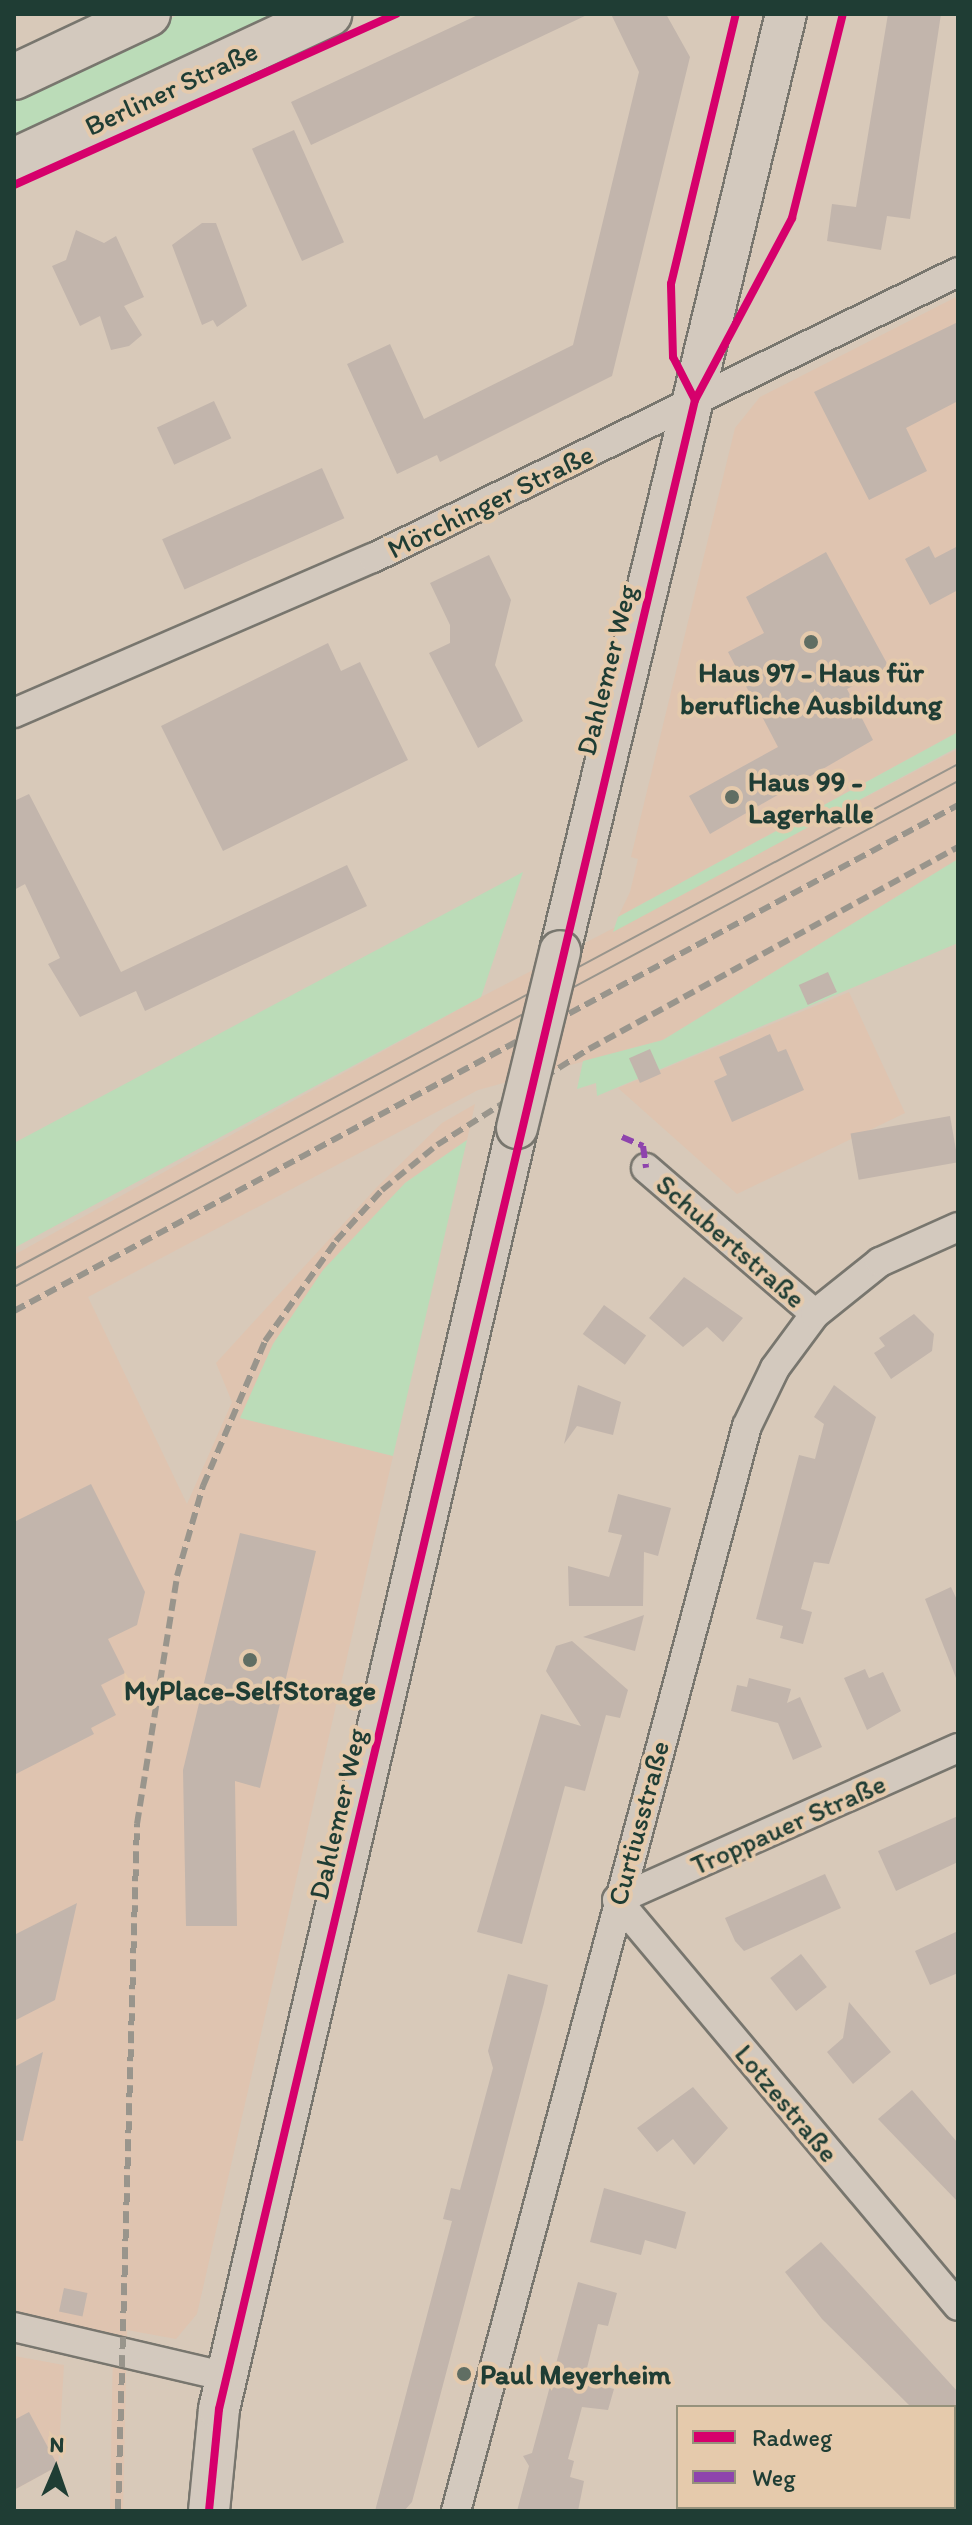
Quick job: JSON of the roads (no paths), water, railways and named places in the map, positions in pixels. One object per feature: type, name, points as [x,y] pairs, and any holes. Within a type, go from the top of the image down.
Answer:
[{"type":"main road","points":[[14,77],[148,14]]},
{"type":"main road","name":"Berliner Straße","points":[[14,161],[329,14]]},
{"type":"main road","name":"Dahlemer Weg","points":[[209,2511],[228,2377],[517,1128],[786,14]]},
{"type":"street","name":"Mörchinger Straße","points":[[14,713],[373,558],[958,272]]},
{"type":"street","name":"Schubertstraße","points":[[646,1168],[815,1314]]},
{"type":"street","name":"Curtiusstraße","points":[[456,2511],[617,1900],[747,1426],[775,1368],[815,1314],[880,1262],[958,1227]]},
{"type":"street","name":"Troppauer Straße","points":[[617,1900],[958,1748]]},
{"type":"street","name":"Lotzestraße","points":[[617,1900],[958,2306]]},
{"type":"street","points":[[14,2327],[228,2377]]},
{"type":"tram line","points":[[14,1269],[958,764]]},
{"type":"tram line","points":[[14,1287],[958,781]]},
{"type":"railway","points":[[14,1311],[958,805]]},
{"type":"railway","points":[[118,2511],[137,1824],[177,1576],[203,1486],[265,1341],[336,1241],[382,1190],[437,1145],[589,1049],[958,847]]},
{"type":"place","name":"Haus 97 - Haus für berufliche Ausbildung","points":[[811,642]]},
{"type":"place","name":"Haus 99 - Lagerhalle","points":[[732,797]]},
{"type":"place","name":"MyPlace-SelfStorage","points":[[250,1660]]},
{"type":"place","name":"Paul Meyerheim","points":[[464,2374]]}]
